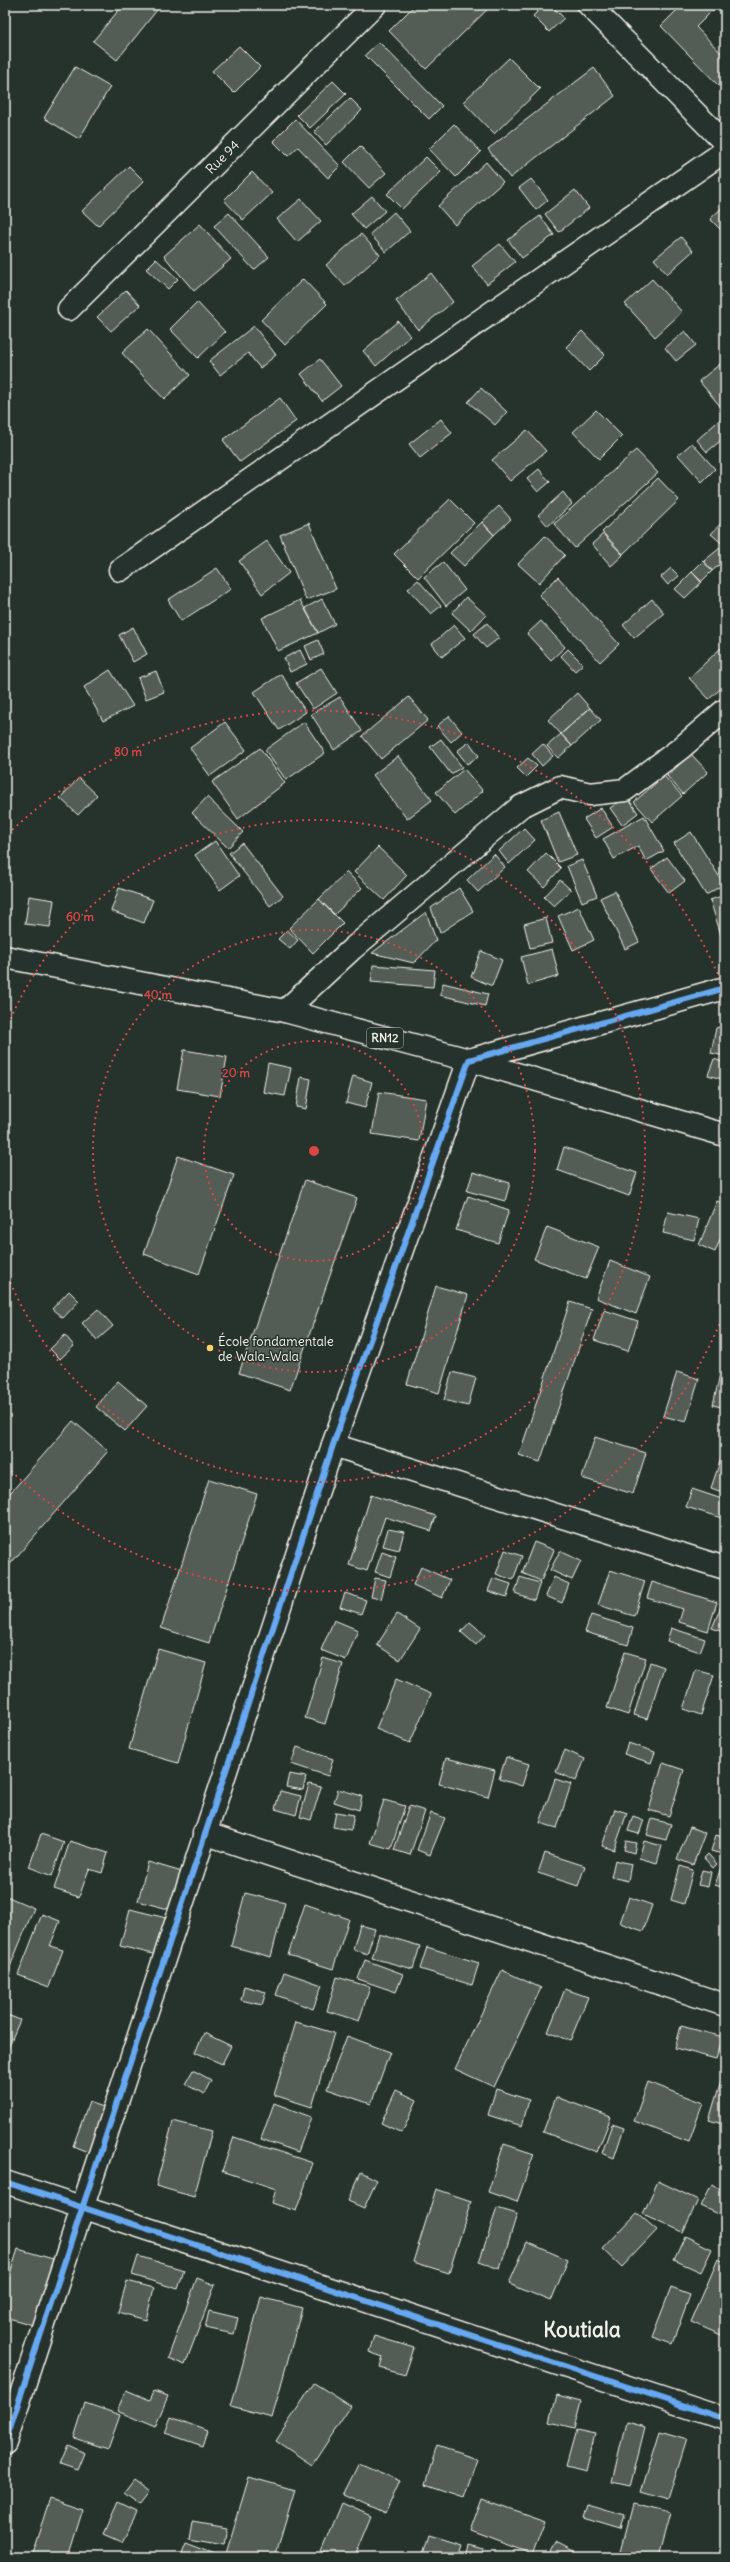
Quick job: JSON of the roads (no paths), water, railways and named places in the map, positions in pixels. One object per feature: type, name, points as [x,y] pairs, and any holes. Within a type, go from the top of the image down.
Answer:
[{"type":"street","name":"Rue 94","points":[[69,309],[375,5]]},
{"type":"street","points":[[589,5],[725,143]]},
{"type":"street","points":[[120,570],[725,151]]},
{"type":"street","points":[[285,1011],[352,948],[520,807],[560,787],[590,794],[625,790],[681,748],[725,710]]},
{"type":"street","name":"RN12","points":[[5,957],[285,1011],[469,1060],[725,1135]]},
{"type":"street","points":[[5,2443],[81,2207],[333,1445],[469,1060],[725,988]]},
{"type":"street","points":[[333,1445],[725,1568]]},
{"type":"street","points":[[204,1834],[725,2005]]},
{"type":"street","points":[[5,2182],[725,2418]]},
{"type":"place","name":"École fondamentale de Wala-Wala","points":[[210,1348]]},
{"type":"district","name":"Koutiala","points":[[582,2330]]}]
